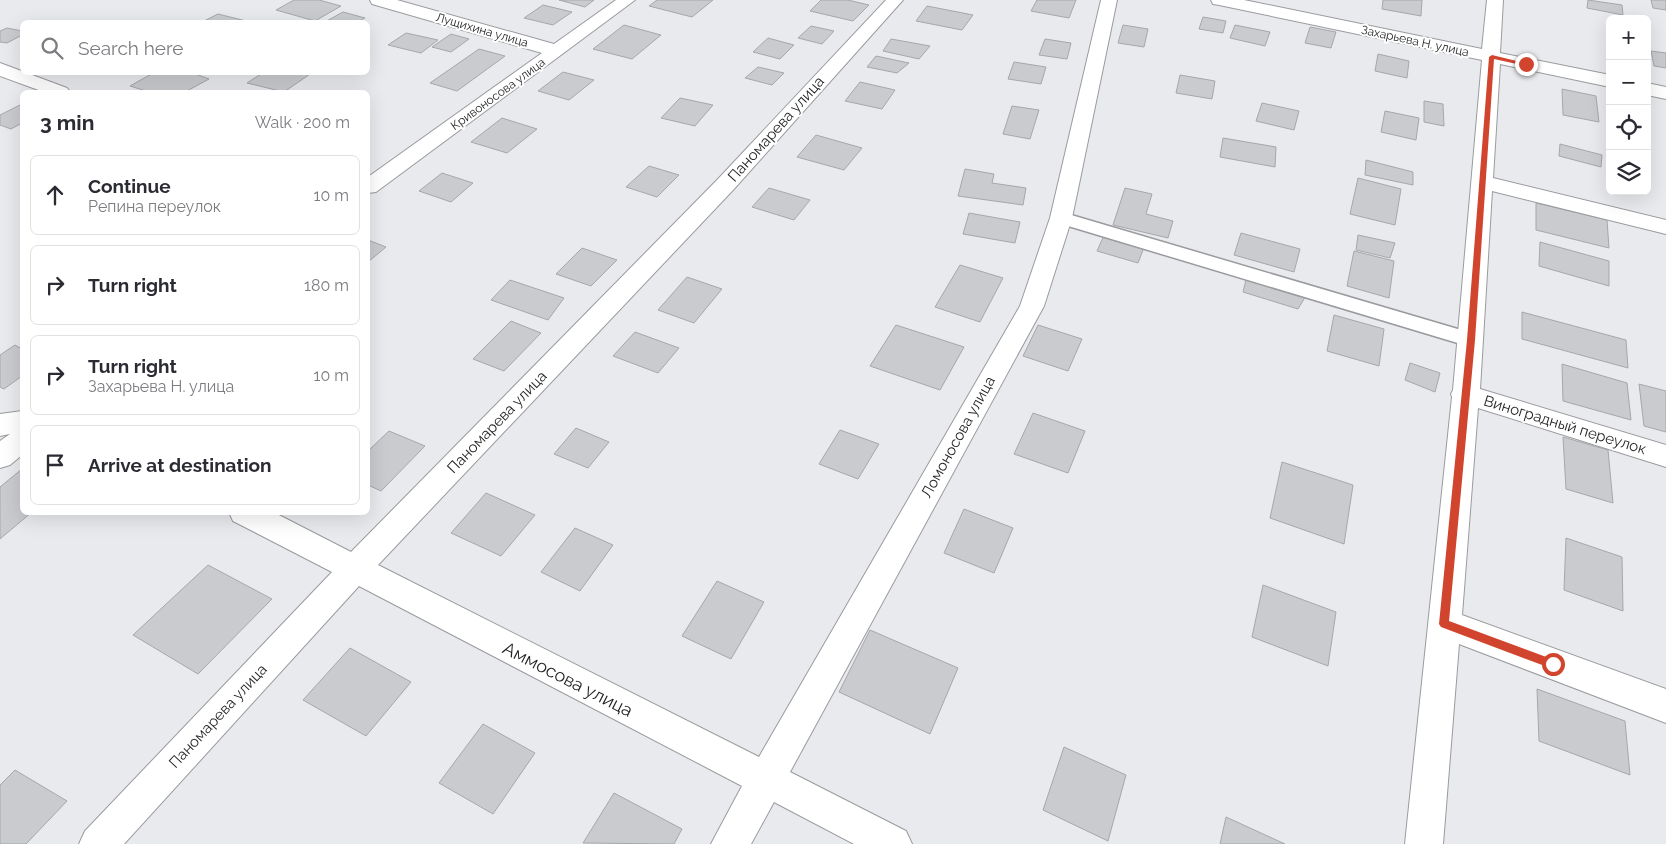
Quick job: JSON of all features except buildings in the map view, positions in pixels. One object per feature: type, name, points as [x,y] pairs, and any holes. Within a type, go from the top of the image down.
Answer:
[{"type":"street","name":"Лущихина улица","points":[[378,0],[557,51]]},
{"type":"street","name":"Кривоносова улица","points":[[370,186],[627,0]]},
{"type":"street","name":"Паномарева улица","points":[[98,844],[355,570],[726,184],[895,0]]},
{"type":"street","name":"Ломоносова улица","points":[[730,844],[1032,306],[1061,218],[1109,0]]},
{"type":"street","name":"Захарьева Н. улица","points":[[1219,0],[1606,81]]},
{"type":"street","points":[[1424,844],[1464,394],[1471,340],[1496,0]]},
{"type":"street","points":[[0,69],[55,90]]},
{"type":"street","points":[[1651,90],[1666,93]]},
{"type":"street","points":[[1482,182],[1666,227]]},
{"type":"street","name":"Виноградный переулок","points":[[1464,394],[1666,456]]},
{"type":"street","points":[[0,425],[20,422]]},
{"type":"street","points":[[0,457],[20,442]]},
{"type":"street","name":"Аммосова улица","points":[[250,515],[893,844]]},
{"type":"street","points":[[1444,624],[1666,706]]},
{"type":"lane","points":[[1061,218],[1471,340]]},
{"type":"route","points":[[1526,64],[1492,57],[1471,340],[1464,394],[1444,624],[1553,664]]}]
